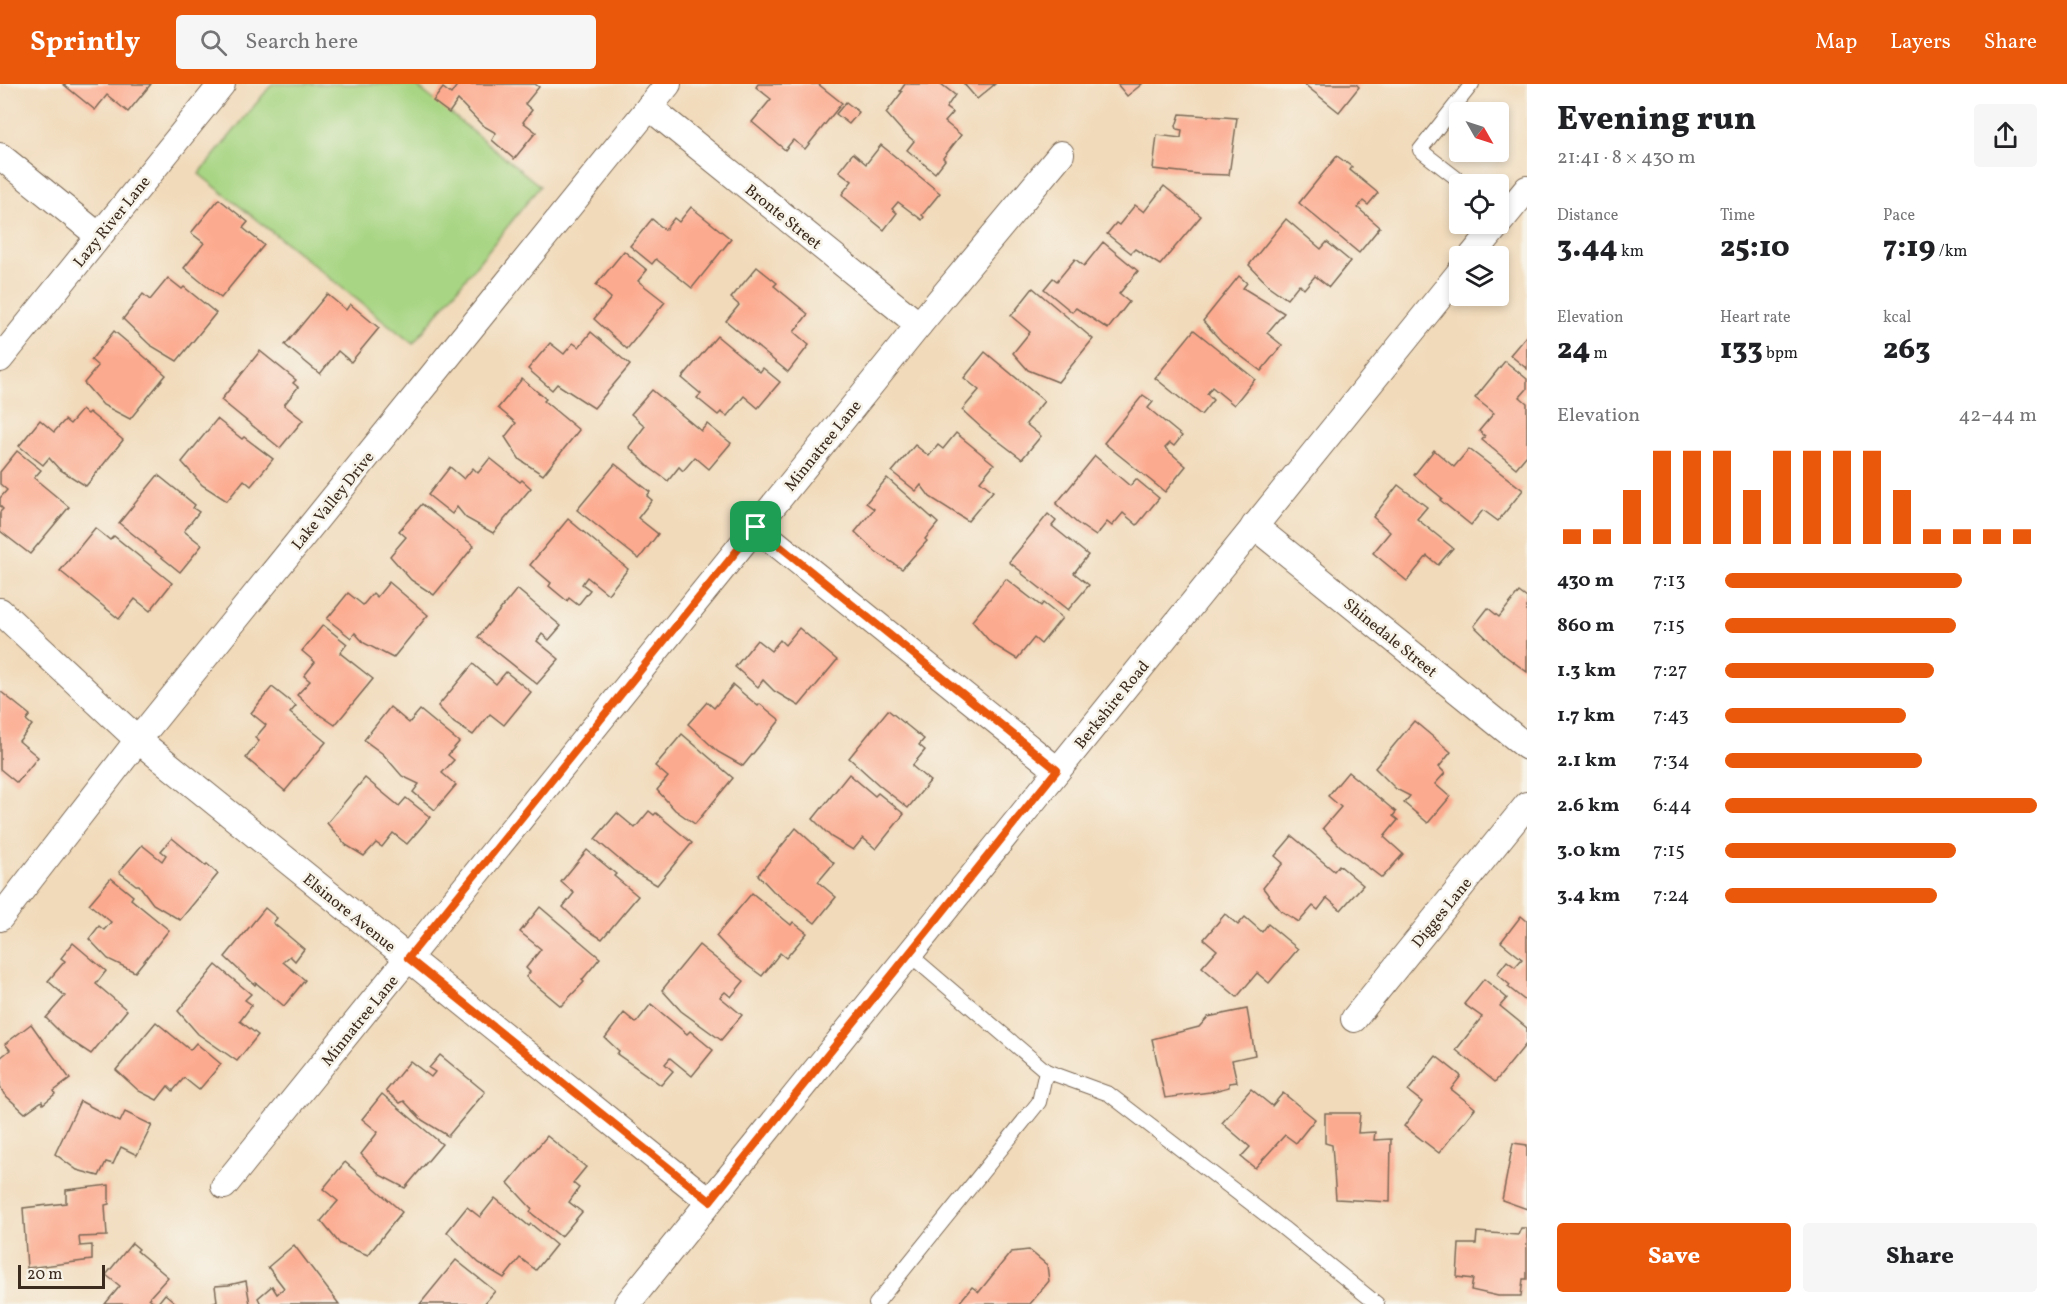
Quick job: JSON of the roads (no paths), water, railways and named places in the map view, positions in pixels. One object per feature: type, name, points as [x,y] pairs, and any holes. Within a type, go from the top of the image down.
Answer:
[{"type":"street","name":"Lazy River Lane","points":[[0,358],[222,84]]},
{"type":"street","name":"Lake Valley Drive","points":[[0,918],[138,740],[668,84]]},
{"type":"street","name":"Bronte Street","points":[[650,107],[919,325]]},
{"type":"street","name":"Minnatree Lane","points":[[224,1186],[919,325],[1061,154]]},
{"type":"street","points":[[0,156],[99,236]]},
{"type":"street","points":[[1509,207],[1527,189]]},
{"type":"street","name":"Berkshire Road","points":[[627,1304],[1449,286]]},
{"type":"street","name":"Shinedale Street","points":[[1254,526],[1527,747]]},
{"type":"street","points":[[756,527],[1057,770]]},
{"type":"street","name":"Elsinore Avenue","points":[[0,611],[138,740],[710,1201]]},
{"type":"street","name":"Digges Lane","points":[[1354,1019],[1527,805]]},
{"type":"lane","points":[[1451,174],[1420,150],[1472,84]]},
{"type":"lane","points":[[909,954],[1046,1071],[1109,1094],[1283,1228],[1377,1304]]},
{"type":"lane","points":[[876,1304],[1039,1102],[1046,1071]]}]
